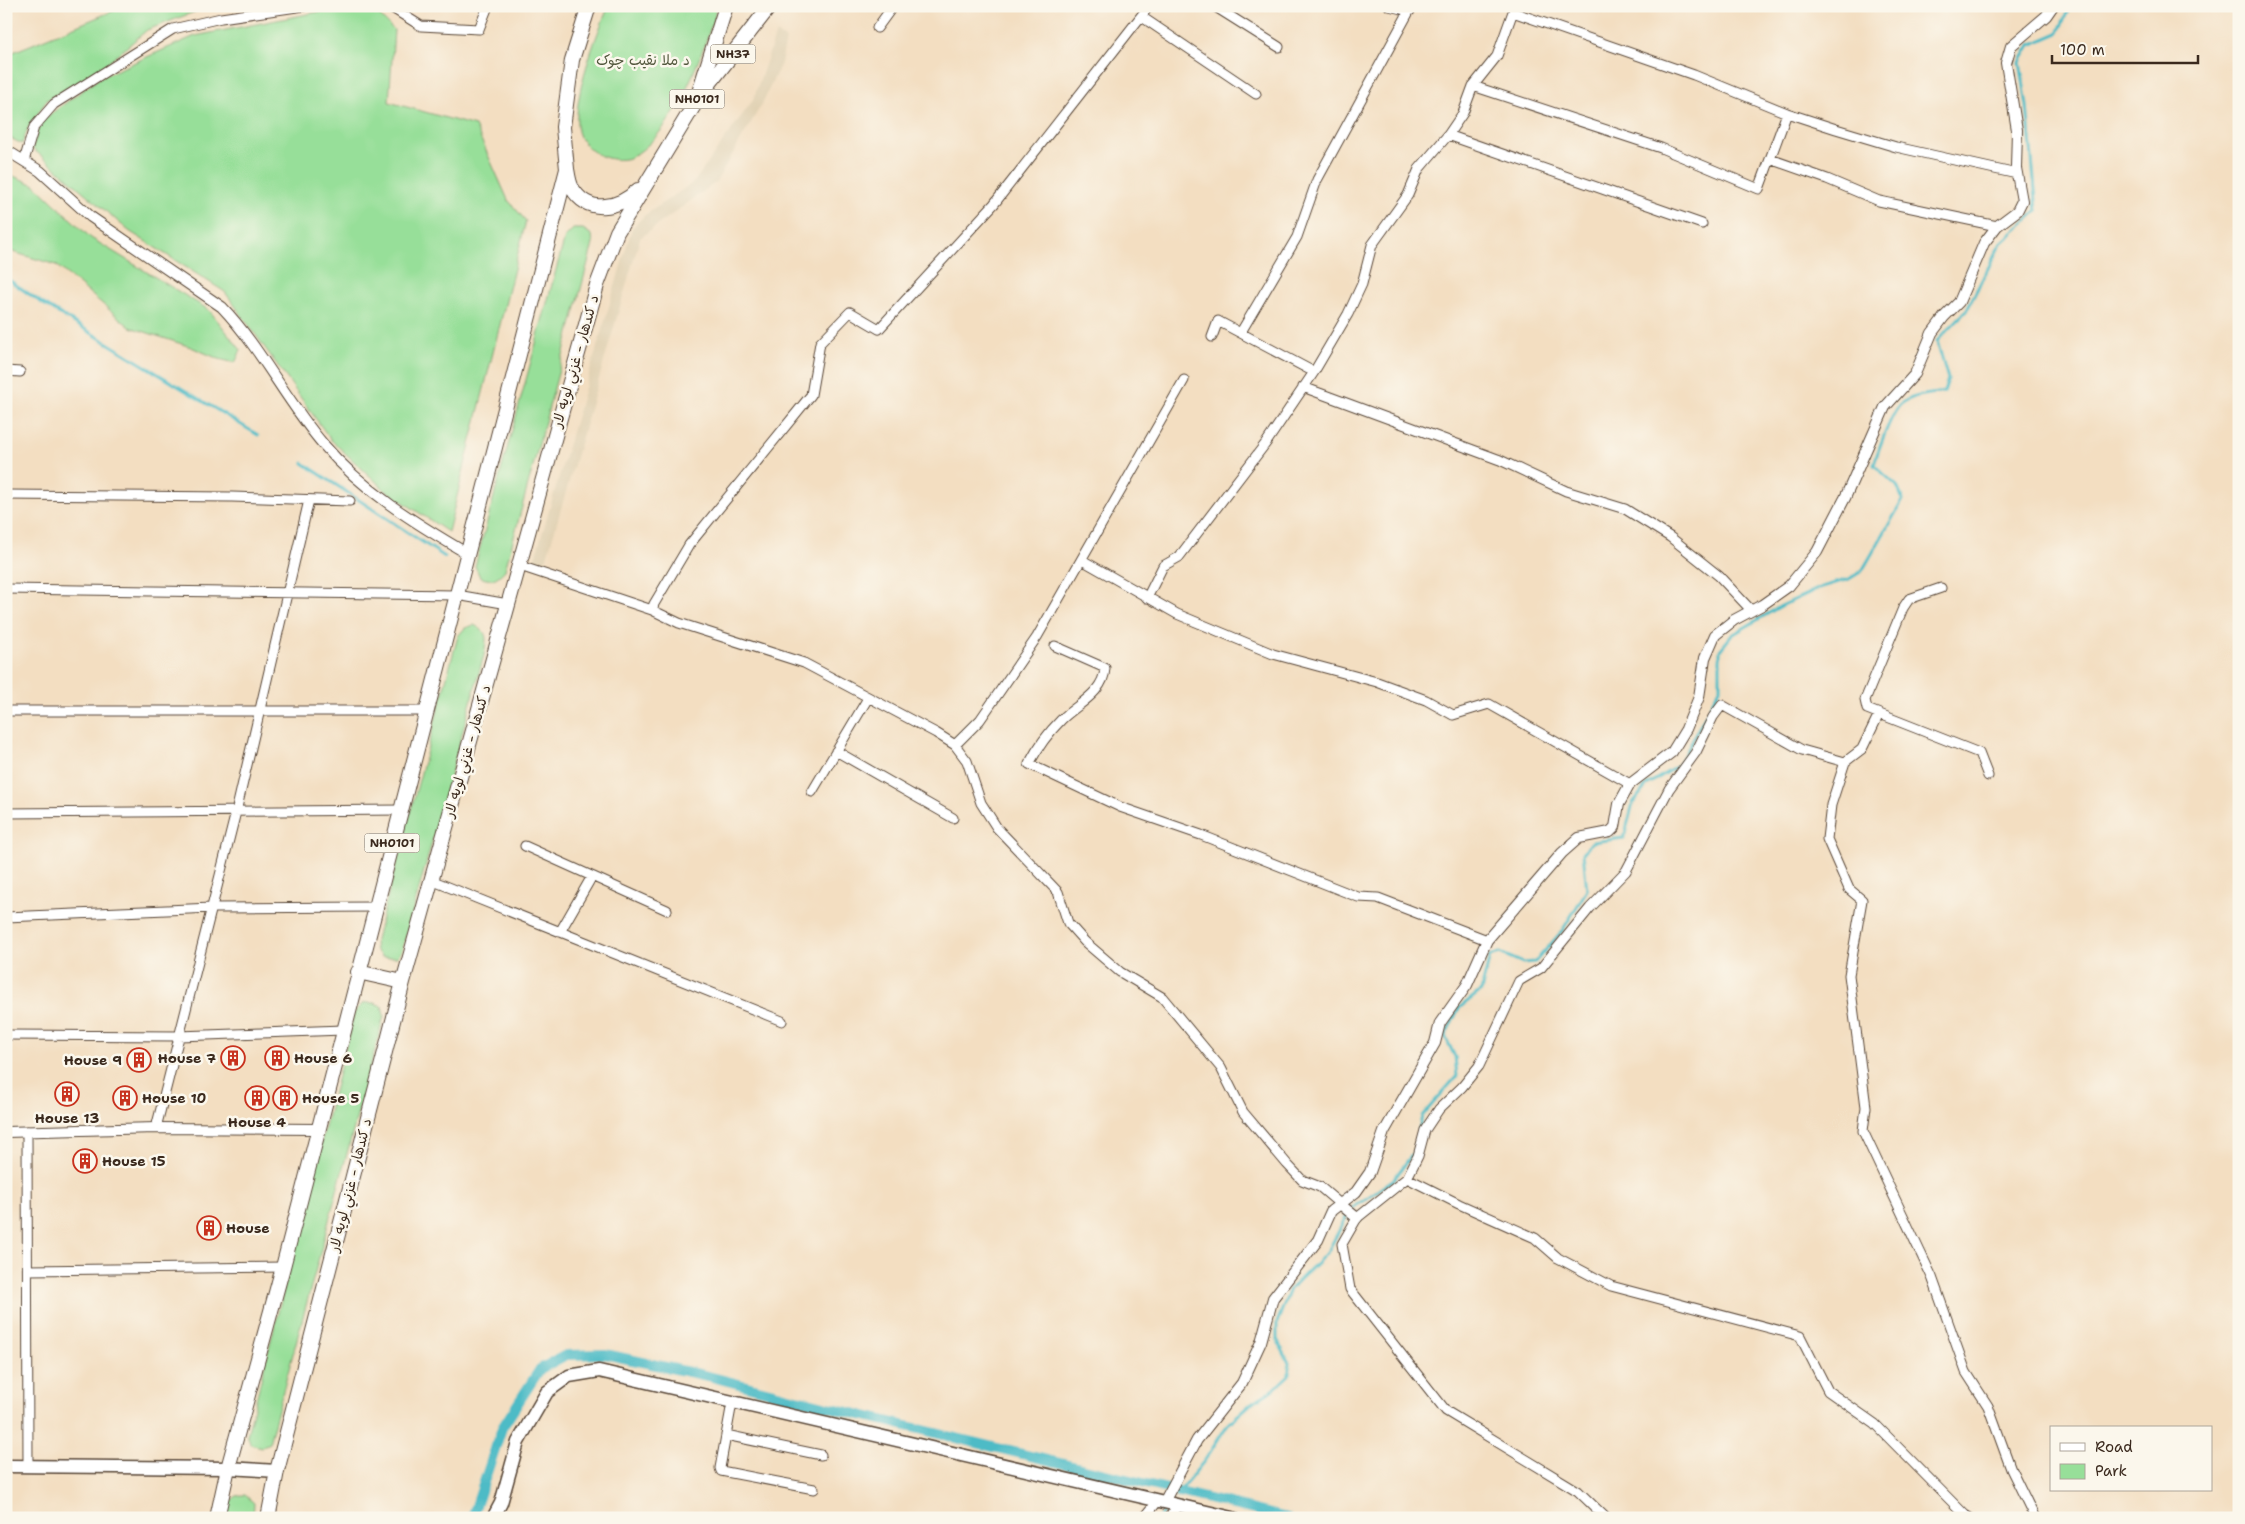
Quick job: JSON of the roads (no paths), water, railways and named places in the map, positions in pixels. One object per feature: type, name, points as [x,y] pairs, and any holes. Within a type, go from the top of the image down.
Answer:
[{"type":"highway","name":"NH0101","points":[[589,6],[572,60],[563,127],[571,187],[584,202],[598,208],[613,206],[631,198],[647,182]]},
{"type":"highway","name":"د کندهار - غزني لويه لار","points":[[268,1518],[277,1471],[403,982],[508,604],[517,565],[597,285],[617,232],[696,102],[726,6]]},
{"type":"highway","name":"NH37","points":[[696,102],[770,6]]},
{"type":"highway","name":"NH0101","points":[[217,1518],[228,1468],[283,1267],[567,168]]},
{"type":"highway","points":[[358,972],[403,982]]},
{"type":"main road","points":[[493,1518],[500,1503],[518,1442],[547,1392],[569,1376],[599,1371],[1233,1518]]},
{"type":"main road","points":[[6,1466],[228,1468],[277,1471]]},
{"type":"street","points":[[24,161],[34,128],[54,104],[173,29],[221,18],[304,6]]},
{"type":"street","points":[[389,6],[421,26],[479,29],[488,6]]},
{"type":"street","points":[[877,28],[893,6]]},
{"type":"street","points":[[652,610],[689,545],[811,395],[820,343],[850,312],[879,329],[994,204],[1049,131],[1149,6]]},
{"type":"street","points":[[1214,6],[1279,47]]},
{"type":"street","points":[[1606,1518],[1578,1491],[1446,1411],[1350,1289],[1342,1244],[1348,1211],[1356,1192],[1370,1172],[1384,1132],[1435,1043],[1440,1023],[1467,985],[1487,940],[1562,853],[1579,838],[1610,832],[1615,827],[1618,804],[1630,784],[1672,752],[1686,729],[1699,697],[1705,658],[1715,636],[1734,620],[1789,586],[1817,552],[1845,498],[1885,407],[1915,374],[1932,333],[1959,302],[1984,243],[1997,226],[2017,211],[2022,201],[2017,174],[2017,130],[2006,63],[2011,46],[2046,16],[2053,6]]},
{"type":"street","points":[[1241,332],[1297,237],[1317,180],[1411,9],[1391,7]]},
{"type":"street","points":[[1148,598],[1164,566],[1179,557],[1266,443],[1314,372],[1348,314],[1362,284],[1372,245],[1408,196],[1418,169],[1448,135],[1463,114],[1473,86],[1497,56],[1514,9],[1694,74],[1788,113],[1896,147],[2017,174]]},
{"type":"street","points":[[1142,17],[1256,94]]},
{"type":"street","points":[[1473,86],[1661,148],[1759,189],[1788,113]]},
{"type":"street","points":[[1448,135],[1702,224]]},
{"type":"street","points":[[6,150],[40,171],[92,217],[222,307],[239,324],[323,444],[365,485],[411,521],[468,554]]},
{"type":"street","points":[[1770,159],[1827,178],[1879,201],[1997,226]]},
{"type":"street","points":[[1212,337],[1218,320],[1314,372]]},
{"type":"street","points":[[6,371],[20,372]]},
{"type":"street","points":[[955,745],[980,720],[1037,638],[1184,380]]},
{"type":"street","points":[[1303,388],[1500,460],[1566,491],[1625,510],[1670,537],[1698,559],[1719,576],[1751,610]]},
{"type":"street","points":[[6,495],[232,497],[350,501]]},
{"type":"street","points":[[156,1128],[236,812],[309,500]]},
{"type":"street","points":[[1082,560],[1177,614],[1273,654],[1377,682],[1426,700],[1453,716],[1488,704],[1630,784]]},
{"type":"street","points":[[517,565],[652,610],[679,623],[804,663],[955,745],[967,760],[981,802],[997,828],[1058,892],[1068,923],[1085,942],[1120,972],[1162,997],[1221,1068],[1243,1112],[1286,1164],[1302,1180],[1320,1186],[1348,1211]]},
{"type":"street","points":[[1941,588],[1909,599],[1903,608],[1865,700],[1867,709],[1979,753],[1988,776]]},
{"type":"street","points":[[6,589],[457,595],[508,604]]},
{"type":"street","points":[[1055,646],[1105,668],[1104,678],[1094,694],[1062,719],[1040,744],[1029,764],[1120,807],[1201,835],[1358,896],[1378,898],[1487,940]]},
{"type":"street","points":[[812,792],[868,698]]},
{"type":"street","points":[[1144,1518],[1161,1501],[1176,1480],[1197,1440],[1242,1383],[1261,1342],[1273,1298],[1318,1240],[1331,1211],[1348,1211],[1408,1178],[1418,1156],[1425,1130],[1439,1109],[1479,1066],[1519,981],[1540,968],[1590,908],[1626,871],[1670,789],[1696,752],[1713,717],[1722,705],[1802,750],[1845,762]]},
{"type":"street","points":[[6,710],[426,711]]},
{"type":"street","points":[[1879,714],[1862,749],[1845,762],[1831,805],[1828,839],[1849,889],[1862,900],[1849,975],[1866,1107],[1863,1130],[1932,1277],[1966,1372],[1988,1406],[2011,1469],[2035,1518]]},
{"type":"street","points":[[836,751],[953,818]]},
{"type":"street","points":[[6,813],[402,810]]},
{"type":"street","points":[[525,846],[591,878],[667,910]]},
{"type":"street","points":[[560,932],[591,878]]},
{"type":"street","points":[[431,880],[782,1021]]},
{"type":"street","points":[[6,917],[212,908],[375,907]]},
{"type":"street","points":[[6,1035],[179,1036],[343,1030]]},
{"type":"street","points":[[6,1132],[156,1128],[318,1129]]},
{"type":"street","points":[[27,1131],[28,1466]]},
{"type":"street","points":[[1408,1178],[1459,1204],[1535,1238],[1558,1258],[1611,1286],[1800,1336],[1828,1391],[1875,1424],[1964,1515],[1970,1518]]},
{"type":"street","points":[[28,1270],[283,1267]]},
{"type":"street","points":[[732,1403],[721,1471],[814,1489]]},
{"type":"street","points":[[726,1434],[821,1455]]},
{"type":"street","points":[[1168,1518],[1179,1506]]},
{"type":"waterway","points":[[1351,1209],[1394,1179],[1414,1152],[1422,1116],[1457,1076],[1455,1057],[1445,1036],[1459,1008],[1481,991],[1490,956],[1500,953],[1523,963],[1535,962],[1562,931],[1587,890],[1583,853],[1592,842],[1624,838],[1633,803],[1647,785],[1679,765],[1720,688],[1720,650],[1732,635],[1781,606],[1822,587],[1849,579],[1862,571],[1903,500],[1897,486],[1874,465],[1893,416],[1900,405],[1909,399],[1944,392],[1948,379],[1937,341],[1966,311],[2001,243],[2037,211],[2027,106],[2020,62],[2030,45],[2058,33],[2070,6]]},
{"type":"waterway","points":[[6,278],[42,303],[258,435]]},
{"type":"waterway","points":[[303,463],[445,557]]},
{"type":"waterway","points":[[1176,1496],[1205,1460],[1228,1424],[1253,1402],[1273,1390],[1289,1375],[1289,1363],[1277,1339],[1277,1323],[1290,1289],[1327,1253],[1348,1214]]},
{"type":"waterway","points":[[472,1518],[502,1428],[540,1369],[566,1355],[605,1354],[708,1376],[1287,1518]]},
{"type":"waterway","points":[[1159,1518],[1164,1511]]},
{"type":"place","name":"House 7","points":[[233,1058]]},
{"type":"place","name":"House 6","points":[[277,1058]]},
{"type":"place","name":"House 9","points":[[139,1060]]},
{"type":"place","name":"House 13","points":[[67,1094]]},
{"type":"place","name":"House 10","points":[[125,1098]]},
{"type":"place","name":"House 4","points":[[257,1098]]},
{"type":"place","name":"House 5","points":[[285,1098]]},
{"type":"place","name":"House 15","points":[[85,1161]]},
{"type":"place","name":"House","points":[[209,1228]]},
{"type":"park label","name":"د ملا نقيب چوک","points":[[643,60]]}]
